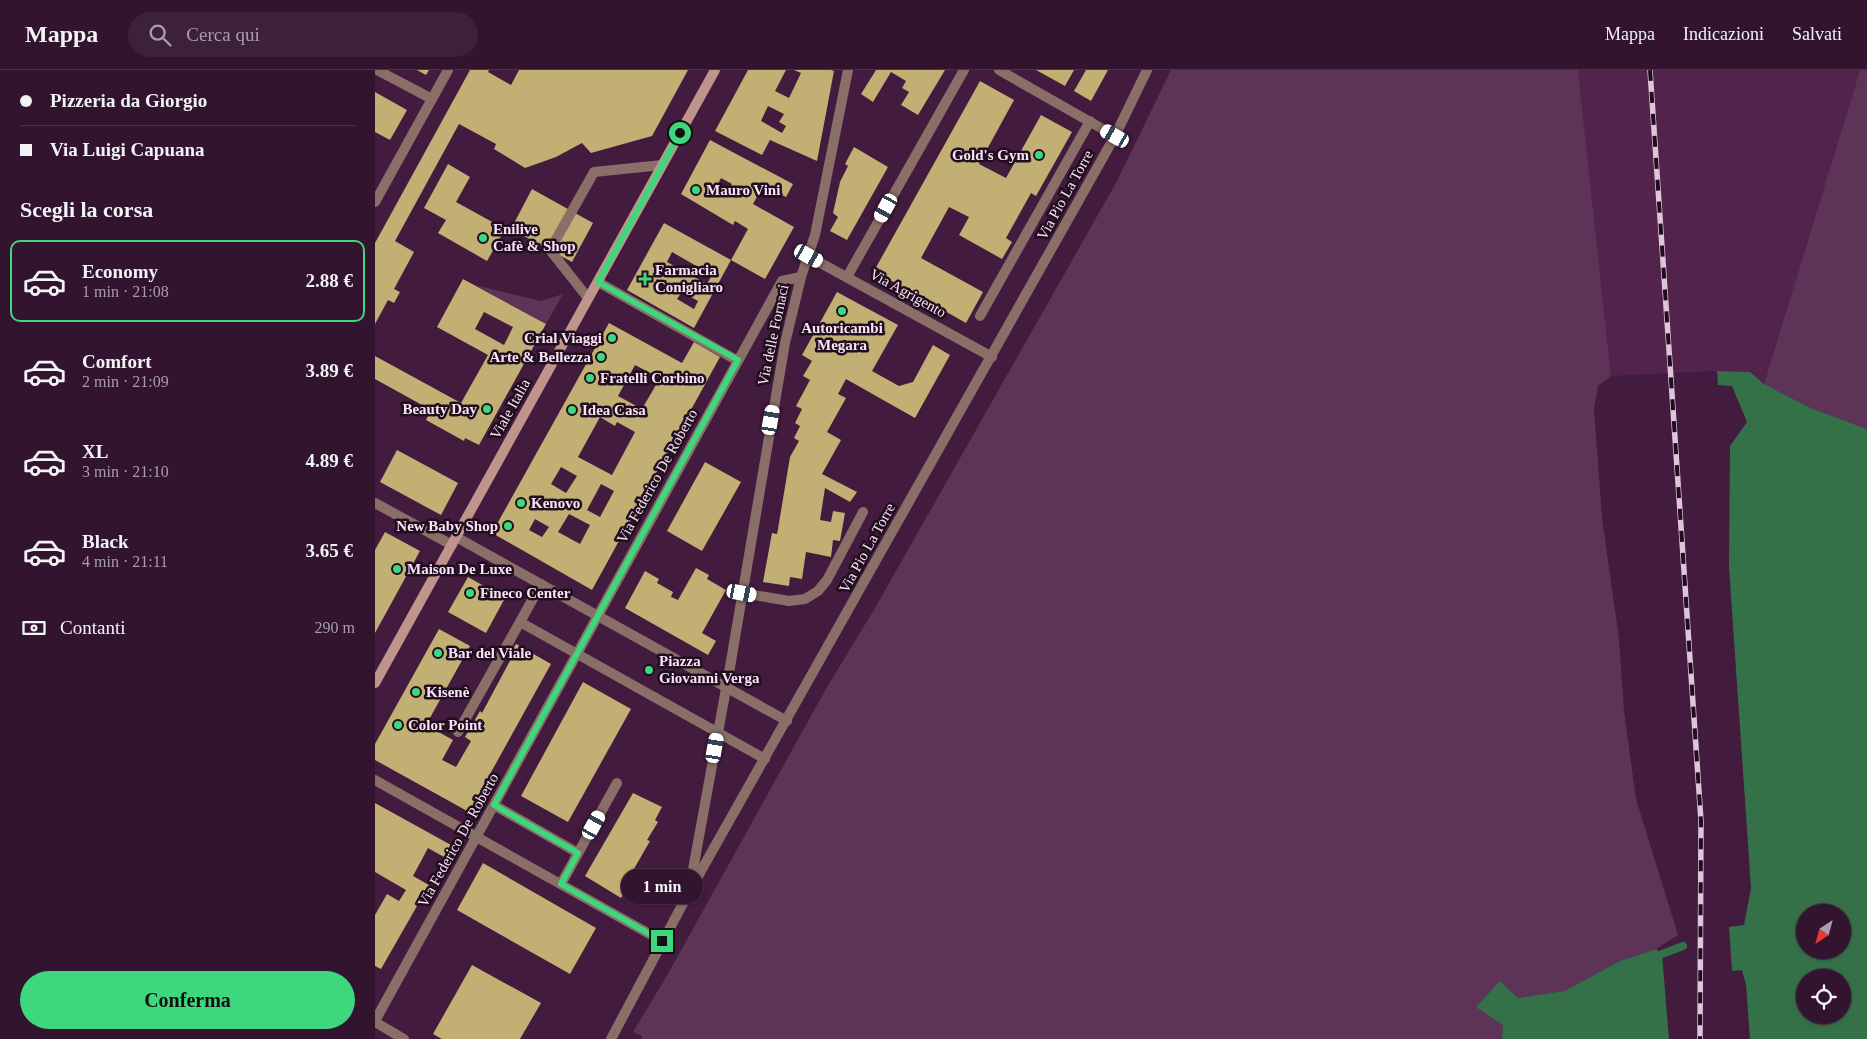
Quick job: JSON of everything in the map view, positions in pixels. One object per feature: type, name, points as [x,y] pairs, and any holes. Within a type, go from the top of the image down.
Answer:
[{"type":"main road","name":"Viale Italia","points":[[375,684],[715,70]]},
{"type":"street","points":[[377,70],[432,99]]},
{"type":"street","points":[[375,202],[448,70]]},
{"type":"street","name":"Via delle Fornaci","points":[[688,894],[730,667],[785,343],[801,277],[815,235],[848,70]]},
{"type":"street","points":[[847,277],[964,70]]},
{"type":"street","points":[[999,70],[1115,136]]},
{"type":"street","name":"Via Pio La Torre","points":[[611,1039],[688,894],[1115,136],[1147,70]]},
{"type":"street","points":[[980,316],[1090,121]]},
{"type":"street","points":[[589,298],[550,250],[593,172],[663,165]]},
{"type":"street","name":"Via Agrigento","points":[[809,256],[992,357]]},
{"type":"street","name":"Via Federico De Roberto","points":[[375,1022],[782,281],[801,277]]},
{"type":"street","points":[[598,282],[738,360]]},
{"type":"street","points":[[375,503],[541,584],[787,721]]},
{"type":"street","points":[[742,593],[789,601],[805,599],[818,590],[827,580],[863,512]]},
{"type":"street","points":[[458,732],[541,584]]},
{"type":"street","points":[[519,622],[765,759]]},
{"type":"street","points":[[375,780],[662,941]]},
{"type":"street","points":[[561,884],[617,783]]},
{"type":"street","points":[[494,805],[578,853]]},
{"type":"street","points":[[375,1022],[404,1039]]},
{"type":"shaded area","points":[[1171,70],[1578,70],[1611,376],[1598,386],[1594,409],[1602,518],[1619,639],[1624,711],[1636,799],[1678,935],[1656,949],[1620,961],[1564,991],[1518,998],[1500,981],[1502,1039],[641,1039],[642,1036],[633,1032],[669,972],[827,687],[875,608],[1117,181]]},
{"type":"shaded area","points":[[1578,70],[1860,70],[1764,384],[1750,372],[1717,371],[1611,376]]},
{"type":"shaded area","points":[[1860,70],[1867,70],[1867,429],[1811,408],[1764,384]]},
{"type":"shaded area","points":[[475,285],[541,301],[563,294],[546,324]]},
{"type":"shaded area","points":[[1717,371],[1750,372],[1764,384],[1811,408],[1867,429],[1867,1039],[1750,1039],[1746,985],[1742,970],[1732,971],[1729,927],[1744,925],[1751,888],[1729,567],[1730,446],[1747,422],[1732,386],[1718,385]]},
{"type":"shaded area","points":[[1656,949],[1662,954],[1669,1039],[1502,1039],[1503,1025],[1476,1007],[1500,981],[1518,998],[1564,991],[1620,961]]},
{"type":"building","points":[[417,70],[429,70],[426,75]]},
{"type":"building","points":[[470,70],[489,70],[488,72],[511,85],[519,70],[688,70],[652,136],[591,153],[582,143],[556,157],[525,168],[494,149],[496,144],[459,124],[395,241],[414,252],[394,289],[400,292],[394,303],[388,300],[375,324],[375,243]]},
{"type":"building","points":[[748,70],[786,70],[775,91],[789,98],[801,73],[794,70],[834,71],[817,161],[770,140],[762,155],[715,131]],"holes":[[[768,106],[784,114],[779,122],[786,126],[782,133],[761,121]]]},
{"type":"building","points":[[876,70],[945,70],[918,115],[901,105],[909,92],[902,88],[906,81],[891,72],[873,102],[861,94]]},
{"type":"building","points":[[1036,70],[1074,70],[1065,86]]},
{"type":"building","points":[[1086,70],[1108,70],[1091,101],[1074,91]]},
{"type":"building","points":[[980,81],[1014,100],[979,164],[1006,178],[1041,115],[1072,132],[1036,196],[1031,193],[1006,238],[1012,242],[1002,259],[959,235],[969,217],[949,207],[921,258],[983,292],[966,323],[874,271]]},
{"type":"building","points":[[375,92],[407,110],[390,140],[375,132]]},
{"type":"building","points":[[710,140],[793,184],[786,197],[763,186],[753,204],[794,227],[765,279],[731,260],[748,229],[735,221],[733,225],[681,194]],"holes":[[[721,178],[732,184],[728,191],[717,186]]]},
{"type":"building","points":[[854,147],[888,167],[847,240],[830,231],[838,217],[833,213],[840,182],[848,166],[845,164]]},
{"type":"building","points":[[448,164],[470,177],[456,202],[505,229],[487,261],[438,233],[446,220],[424,208]]},
{"type":"building","points":[[532,189],[593,223],[572,262],[511,229]]},
{"type":"building","points":[[664,223],[731,260],[694,328],[627,290]],"holes":[[[672,252],[712,275],[707,284],[667,262]],[[657,279],[669,285],[665,292],[653,286]],[[682,292],[698,301],[694,309],[677,299]]]},
{"type":"building","points":[[463,279],[546,324],[479,445],[465,438],[464,441],[426,420],[431,410],[375,379],[375,356],[461,403],[488,355],[437,327]],"holes":[[[484,312],[513,327],[504,345],[475,329]]]},
{"type":"building","points":[[837,292],[898,325],[872,371],[899,386],[913,382],[933,345],[950,355],[915,418],[846,379],[838,394],[846,398],[827,432],[841,440],[822,474],[857,492],[850,502],[825,488],[820,520],[831,522],[833,511],[845,513],[840,541],[833,540],[831,557],[806,552],[802,579],[790,577],[789,586],[763,582],[772,533],[777,534],[790,457],[799,441],[794,438],[800,426],[795,423],[802,409],[796,406],[810,380],[803,376],[812,361],[802,355]]},
{"type":"building","points":[[609,323],[682,363],[694,342],[720,357],[592,590],[492,533]],"holes":[[[635,365],[660,378],[642,409],[618,396]],[[600,417],[615,426],[617,422],[635,432],[612,475],[578,457]],[[561,467],[577,476],[566,493],[551,484]],[[601,484],[614,491],[600,517],[587,510]],[[569,514],[590,525],[580,544],[558,532]],[[535,519],[549,527],[542,537],[529,530]]]},
{"type":"building","points":[[397,450],[458,483],[441,515],[380,482]]},
{"type":"building","points":[[705,462],[741,482],[702,551],[667,531]]},
{"type":"building","points":[[385,532],[420,551],[375,633],[375,550]]},
{"type":"building","points":[[696,568],[709,575],[707,579],[726,590],[702,633],[716,641],[708,655],[625,608],[645,571],[659,579],[657,583],[673,592],[671,597],[678,600]]},
{"type":"building","points":[[468,577],[505,598],[486,633],[448,612]]},
{"type":"building","points":[[439,629],[470,646],[426,725],[453,740],[442,760],[456,767],[471,741],[465,737],[480,711],[482,713],[511,659],[509,657],[516,644],[551,664],[469,812],[375,760],[375,744]]},
{"type":"building","points":[[583,682],[631,709],[568,822],[521,796]]},
{"type":"building","points":[[633,793],[662,807],[655,820],[658,822],[647,840],[650,841],[627,881],[630,882],[621,898],[585,876]]},
{"type":"building","points":[[375,803],[451,845],[444,857],[428,848],[413,876],[429,885],[381,969],[375,966],[375,915],[387,894],[399,901],[406,890],[375,872]]},
{"type":"building","points":[[483,863],[596,928],[570,974],[457,910]]},
{"type":"building","points":[[472,965],[541,1003],[520,1039],[442,1039],[433,1034]]},
{"type":"waterway","points":[[1662,954],[1683,946]]},
{"type":"railway","points":[[1650,70],[1701,821],[1700,1039]]},
{"type":"place","name":"Gold's Gym","points":[[1039,155]]},
{"type":"place","name":"Mauro Vini","points":[[696,190]]},
{"type":"place","name":"Enilive Cafè & Shop","points":[[483,238]]},
{"type":"place","name":"Farmacia Conigliaro","points":[[645,279]]},
{"type":"place","name":"Autoricambi Megara","points":[[842,311]]},
{"type":"place","name":"Crial Viaggi","points":[[612,338]]},
{"type":"place","name":"Arte & Bellezza","points":[[601,357]]},
{"type":"place","name":"Fratelli Corbino","points":[[590,378]]},
{"type":"place","name":"Beauty Day","points":[[487,409]]},
{"type":"place","name":"Idea Casa","points":[[572,410]]},
{"type":"place","name":"Kenovo","points":[[521,503]]},
{"type":"place","name":"New Baby Shop","points":[[508,526]]},
{"type":"place","name":"Maison De Luxe","points":[[397,569]]},
{"type":"place","name":"Fineco Center","points":[[470,593]]},
{"type":"place","name":"Bar del Viale","points":[[438,653]]},
{"type":"place","name":"Piazza Giovanni Verga","points":[[649,670]]},
{"type":"place","name":"Kisenè","points":[[416,692]]},
{"type":"place","name":"Color Point","points":[[398,725]]},
{"type":"route","points":[[662,941],[561,884],[578,853],[494,805],[738,360],[598,282],[680,133]]}]
